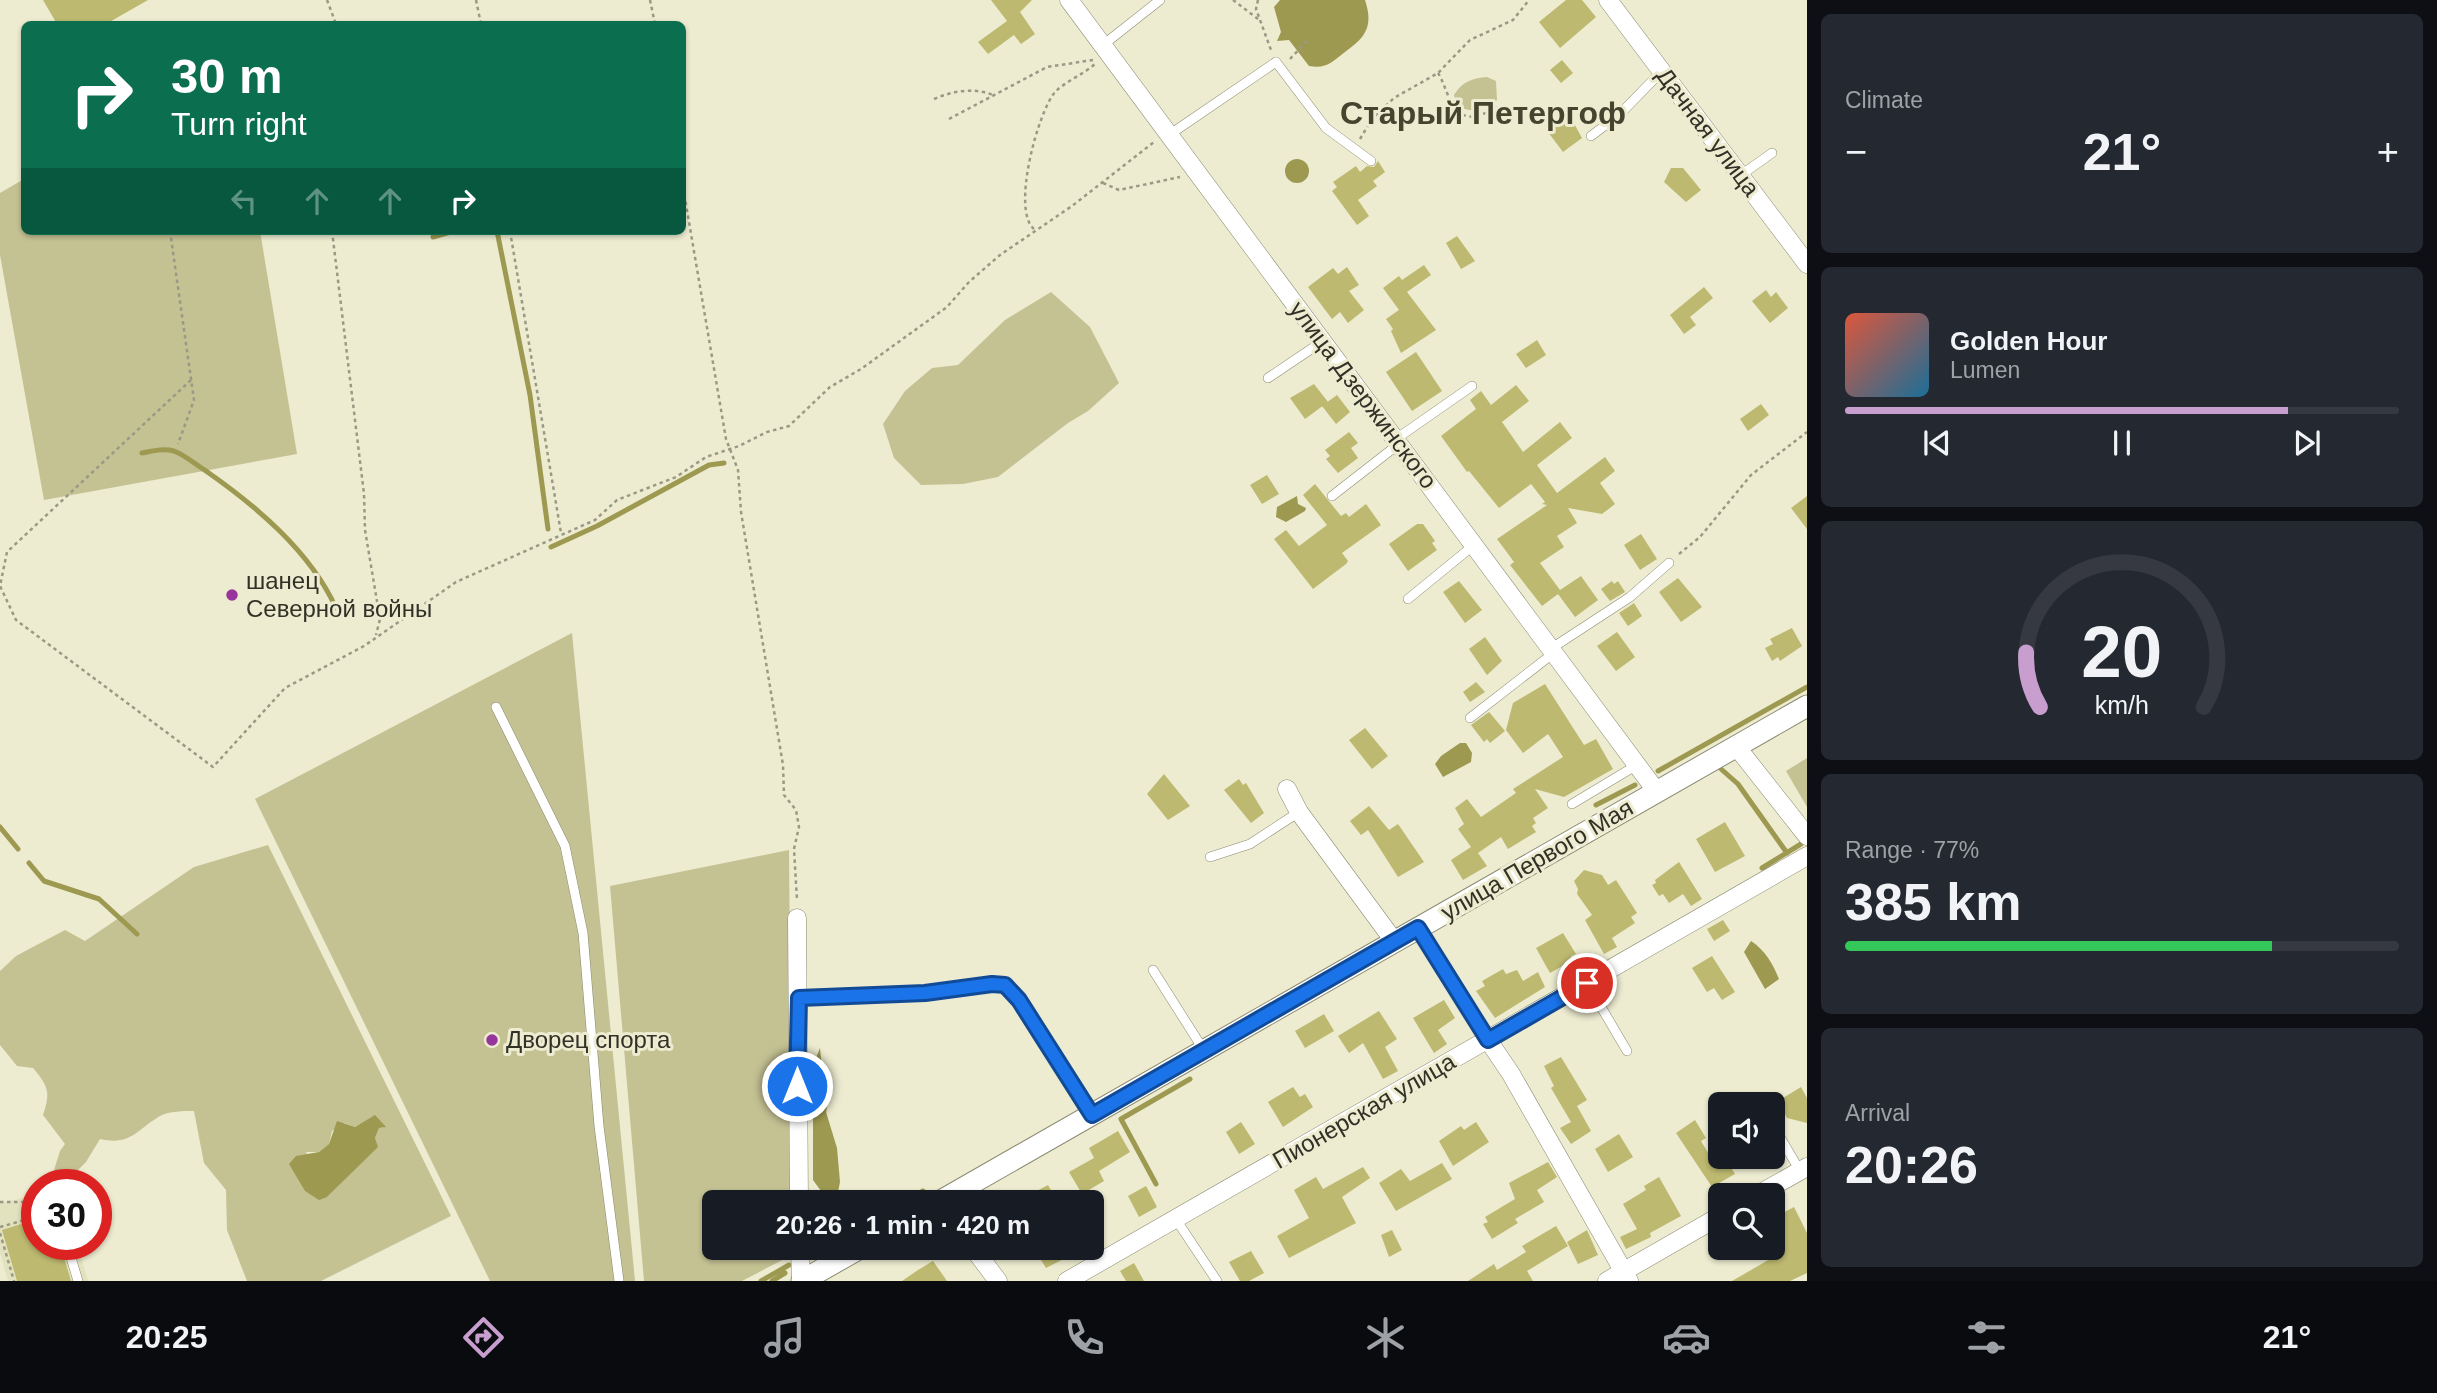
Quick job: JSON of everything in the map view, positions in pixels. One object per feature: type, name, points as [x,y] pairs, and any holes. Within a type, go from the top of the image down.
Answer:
[{"type":"street","name":"улица Дзержинского","points":[[1069,0],[1657,792]]},
{"type":"street","name":"Дачная улица","points":[[1608,0],[1807,264]]},
{"type":"street","name":"улица Первого Мая","points":[[960,1190],[1807,706]]},
{"type":"street","points":[[1736,746],[1807,836]]},
{"type":"street","points":[[1287,789],[1299,812],[1394,941]]},
{"type":"street","name":"Пионерская улица","points":[[1067,1281],[1807,856]]},
{"type":"street","points":[[797,918],[799,1190]]},
{"type":"street","points":[[1488,1040],[1511,1074],[1627,1276]]},
{"type":"street","points":[[1779,1183],[1804,1169]]},
{"type":"street","points":[[1607,1281],[1627,1276],[1708,1224]]},
{"type":"street","points":[[800,1260],[801,1281],[839,1260]]},
{"type":"street","points":[[981,1260],[998,1281]]},
{"type":"lane","points":[[1102,45],[1160,0]]},
{"type":"lane","points":[[1170,135],[1276,62],[1326,128],[1371,161]]},
{"type":"lane","points":[[1591,136],[1619,115],[1662,71]]},
{"type":"lane","points":[[1741,176],[1772,153]]},
{"type":"lane","points":[[1268,378],[1323,341]]},
{"type":"lane","points":[[1332,496],[1398,441],[1472,386]]},
{"type":"lane","points":[[1408,599],[1474,545]]},
{"type":"lane","points":[[1469,718],[1553,650],[1630,597],[1669,563]]},
{"type":"lane","points":[[496,707],[565,846],[583,933],[599,1126],[619,1281]]},
{"type":"lane","points":[[1572,804],[1637,765]]},
{"type":"lane","points":[[1210,856],[1250,844],[1299,812]]},
{"type":"lane","points":[[1418,928],[1488,1040]]},
{"type":"lane","points":[[1153,971],[1204,1051]]},
{"type":"lane","points":[[1587,983],[1627,1051]]},
{"type":"lane","points":[[799,998],[925,993],[992,984],[1005,985],[1019,1000],[1092,1115]]},
{"type":"lane","points":[[1785,1142],[1804,1169]]},
{"type":"lane","points":[[1175,1218],[1217,1281]]},
{"type":"lane","points":[[72,1260],[78,1281]]},
{"type":"path","points":[[327,0],[335,21]]},
{"type":"path","points":[[476,0],[480,21]]},
{"type":"path","points":[[650,0],[654,21]]},
{"type":"path","points":[[1233,0],[1259,20]]},
{"type":"path","points":[[1258,0],[1259,20],[1276,62]]},
{"type":"path","points":[[1354,148],[1373,119],[1394,98],[1438,73],[1470,40],[1513,20],[1529,0]]},
{"type":"path","points":[[1296,54],[1309,39]]},
{"type":"path","points":[[949,119],[1055,64],[1100,60],[1054,94],[1042,119],[1026,174],[1025,216],[1034,229]]},
{"type":"path","points":[[1438,73],[1453,107],[1469,116],[1478,116],[1498,106],[1509,106]]},
{"type":"path","points":[[934,99],[949,93],[981,90],[993,95]]},
{"type":"path","points":[[191,380],[7,552],[0,586],[16,620],[213,766],[285,688],[364,646],[376,635],[421,608],[456,582],[595,520],[626,496],[676,477],[706,457],[795,422],[830,387],[861,369],[947,307],[969,282],[1034,229],[1103,183],[1154,142],[1170,135]]},
{"type":"path","points":[[1103,183],[1119,190],[1148,186],[1179,177],[1193,167]]},
{"type":"path","points":[[686,203],[730,448],[738,470],[741,512],[783,765],[785,795],[796,810],[800,827],[794,849],[797,918]]},
{"type":"path","points":[[171,235],[194,409],[178,444]]},
{"type":"path","points":[[332,235],[367,519],[365,530],[380,619],[376,635]]},
{"type":"path","points":[[511,235],[561,533]]},
{"type":"path","points":[[1669,563],[1700,537],[1751,475],[1807,432]]},
{"type":"path","points":[[0,1202],[21,1202]]},
{"type":"path","points":[[0,1227],[21,1220]]},
{"type":"path","points":[[0,1233],[14,1281]]},
{"type":"shaded area","points":[[1280,0],[1365,0],[1368,25],[1358,42],[1333,62],[1325,66],[1309,66],[1289,40],[1277,41],[1281,32],[1274,7]]},
{"type":"shaded area","points":[[1487,77],[1496,81],[1497,100],[1478,110],[1467,110],[1457,105],[1454,95],[1460,87],[1472,80]]},
{"type":"shaded area","points":[[1297,159],[1306,162],[1309,171],[1306,180],[1297,183],[1288,180],[1285,171],[1288,162]]},
{"type":"shaded area","points":[[21,181],[21,235],[261,235],[297,454],[44,500],[0,255],[0,193]]},
{"type":"shaded area","points":[[1051,292],[1090,327],[1119,383],[1088,411],[1068,423],[998,477],[963,484],[921,485],[894,458],[883,424],[905,391],[932,368],[958,365],[1005,320]]},
{"type":"shaded area","points":[[1297,496],[1298,504],[1306,508],[1305,511],[1286,522],[1276,517],[1277,507]]},
{"type":"shaded area","name":"Дворец спорта","points":[[572,633],[635,1281],[490,1281],[255,799]]},
{"type":"shaded area","points":[[1460,743],[1466,743],[1472,753],[1471,762],[1443,777],[1435,764],[1441,756]]},
{"type":"shaded area","points":[[1807,758],[1807,807],[1786,771]]},
{"type":"shaded area","points":[[268,845],[451,1216],[321,1281],[247,1281],[227,1230],[226,1190],[204,1163],[194,1111],[164,1114],[126,1138],[110,1141],[100,1139],[79,1169],[54,1169],[65,1144],[43,1115],[47,1100],[45,1085],[33,1068],[17,1066],[0,1045],[0,971],[16,956],[65,930],[85,941],[194,867]],"holes":[[[375,1116],[385,1127],[379,1128],[375,1138],[377,1147],[327,1197],[306,1152],[319,1152],[329,1144],[332,1131],[344,1123],[355,1127]]]},
{"type":"shaded area","points":[[789,850],[792,1190],[702,1190],[702,1260],[782,1260],[742,1281],[644,1281],[610,886]]},
{"type":"shaded area","points":[[1751,941],[1768,958],[1779,979],[1765,989],[1744,952]]},
{"type":"shaded area","points":[[820,1048],[822,1068],[831,1090],[826,1112],[837,1148],[838,1190],[820,1190],[813,1180],[813,1065]]},
{"type":"shaded area","points":[[375,1115],[386,1127],[379,1128],[375,1138],[378,1147],[327,1197],[319,1200],[305,1191],[289,1164],[296,1156],[319,1152],[329,1144],[337,1121],[355,1127]]},
{"type":"shaded area","points":[[21,1198],[21,1260],[82,1260],[88,1281],[8,1281],[0,1253],[0,1203]]},
{"type":"building","points":[[43,0],[148,0],[111,21],[55,21]]},
{"type":"building","points":[[991,0],[1032,0],[1020,12],[1035,34],[1021,44],[1014,35],[988,54],[978,42],[1007,21]]},
{"type":"building","points":[[1566,0],[1582,0],[1596,17],[1560,48],[1539,22]]},
{"type":"building","points":[[1562,60],[1573,73],[1561,83],[1550,70]]},
{"type":"building","points":[[1570,116],[1582,138],[1563,152],[1548,132]]},
{"type":"building","points":[[1378,161],[1385,172],[1373,181],[1377,186],[1358,200],[1369,216],[1357,225],[1332,191],[1337,187],[1333,182],[1356,166],[1360,172],[1367,166],[1374,167]]},
{"type":"building","points":[[1671,168],[1683,168],[1701,190],[1686,202],[1664,182]]},
{"type":"building","points":[[1457,236],[1475,261],[1461,269],[1446,243]]},
{"type":"building","points":[[1424,265],[1431,275],[1407,292],[1436,330],[1401,353],[1391,331],[1393,329],[1386,319],[1399,310],[1383,288],[1399,276],[1402,280]]},
{"type":"building","points":[[1347,267],[1359,285],[1349,291],[1364,310],[1348,323],[1340,312],[1332,319],[1308,287],[1333,268],[1338,274]]},
{"type":"building","points":[[1704,287],[1713,298],[1690,317],[1696,325],[1684,334],[1670,315]]},
{"type":"building","points":[[1766,290],[1771,297],[1776,292],[1788,308],[1770,323],[1752,301]]},
{"type":"building","points":[[1537,340],[1546,355],[1526,368],[1516,354]]},
{"type":"building","points":[[1416,352],[1442,391],[1412,411],[1386,372]]},
{"type":"building","points":[[1314,384],[1328,402],[1305,419],[1290,398]]},
{"type":"building","points":[[1516,385],[1529,401],[1502,422],[1523,452],[1560,422],[1572,438],[1537,465],[1557,493],[1605,457],[1615,471],[1600,483],[1615,504],[1602,514],[1568,508],[1577,523],[1557,536],[1564,547],[1540,563],[1560,590],[1581,576],[1598,600],[1575,617],[1558,594],[1542,606],[1510,565],[1514,562],[1497,539],[1547,505],[1542,504],[1545,502],[1531,484],[1499,508],[1469,471],[1467,472],[1441,436],[1476,409],[1470,400],[1481,391],[1491,405]]},
{"type":"building","points":[[1337,395],[1350,412],[1336,424],[1322,406]]},
{"type":"building","points":[[1761,404],[1769,415],[1748,431],[1740,419]]},
{"type":"building","points":[[1349,432],[1358,443],[1351,448],[1358,458],[1338,473],[1326,459],[1330,456],[1325,450]]},
{"type":"building","points":[[1267,475],[1279,494],[1262,504],[1250,485]]},
{"type":"building","points":[[1315,484],[1341,516],[1346,513],[1349,517],[1366,504],[1381,525],[1342,553],[1348,561],[1346,564],[1313,589],[1274,539],[1286,530],[1299,546],[1327,525],[1303,495]]},
{"type":"building","points":[[1807,496],[1807,529],[1791,508]]},
{"type":"building","points":[[1417,524],[1423,524],[1435,541],[1432,543],[1437,550],[1408,571],[1389,544]]},
{"type":"building","points":[[1641,534],[1657,559],[1640,570],[1624,545]]},
{"type":"building","points":[[1678,578],[1702,607],[1681,622],[1659,592]]},
{"type":"building","points":[[1459,581],[1482,610],[1465,623],[1443,592]]},
{"type":"building","points":[[1612,581],[1614,584],[1618,581],[1625,592],[1610,601],[1601,589]]},
{"type":"building","points":[[1634,603],[1642,616],[1628,626],[1619,613]]},
{"type":"building","points":[[1792,628],[1802,646],[1780,661],[1778,657],[1772,661],[1765,648],[1773,644],[1770,639]]},
{"type":"building","points":[[1617,632],[1635,657],[1616,671],[1597,646]]},
{"type":"building","points":[[1485,637],[1502,661],[1487,675],[1469,649]]},
{"type":"building","points":[[1476,682],[1485,692],[1470,702],[1463,692]]},
{"type":"building","points":[[1545,684],[1584,745],[1596,739],[1613,769],[1564,797],[1535,789],[1548,808],[1533,818],[1536,823],[1532,826],[1536,832],[1508,849],[1501,837],[1478,853],[1487,866],[1463,880],[1451,860],[1471,847],[1458,829],[1464,824],[1455,808],[1467,799],[1481,817],[1516,793],[1513,789],[1563,757],[1548,734],[1523,753],[1506,730],[1513,703]]},
{"type":"building","points":[[1489,712],[1505,731],[1490,743],[1487,739],[1484,742],[1471,725]]},
{"type":"building","points":[[1365,728],[1388,756],[1372,769],[1349,740]]},
{"type":"building","points":[[1164,774],[1190,806],[1168,820],[1147,794]]},
{"type":"building","points":[[1239,779],[1243,785],[1246,783],[1264,813],[1251,823],[1224,790]]},
{"type":"building","points":[[1369,806],[1389,830],[1398,824],[1424,862],[1398,877],[1368,830],[1361,835],[1350,821]]},
{"type":"building","points":[[1725,822],[1745,856],[1715,872],[1696,839]]},
{"type":"building","points":[[1679,862],[1702,899],[1691,906],[1683,894],[1669,903],[1663,894],[1659,896],[1652,885]]},
{"type":"building","points":[[1584,870],[1602,875],[1608,885],[1616,880],[1637,913],[1631,917],[1635,923],[1612,938],[1617,947],[1604,954],[1585,920],[1592,915],[1577,894],[1574,881]]},
{"type":"building","points":[[1723,920],[1730,931],[1714,941],[1707,929]]},
{"type":"building","points":[[1563,933],[1576,954],[1571,956],[1573,960],[1550,973],[1536,948]]},
{"type":"building","points":[[1712,956],[1735,992],[1722,1000],[1714,988],[1707,992],[1692,968]]},
{"type":"building","points":[[1503,969],[1506,974],[1517,970],[1523,981],[1538,972],[1545,987],[1495,1018],[1476,991],[1485,986],[1482,981]]},
{"type":"building","points":[[1444,1000],[1455,1018],[1438,1030],[1447,1044],[1434,1053],[1413,1018]]},
{"type":"building","points":[[1379,1011],[1397,1039],[1385,1047],[1398,1071],[1383,1079],[1363,1043],[1349,1053],[1338,1036]]},
{"type":"building","points":[[1324,1014],[1334,1031],[1305,1048],[1295,1031]]},
{"type":"building","points":[[1561,1057],[1587,1100],[1577,1106],[1591,1131],[1571,1144],[1560,1128],[1571,1122],[1551,1088],[1554,1086],[1544,1066]]},
{"type":"building","points":[[1293,1087],[1300,1097],[1305,1094],[1313,1107],[1283,1127],[1268,1102]]},
{"type":"building","points":[[1801,1087],[1807,1098],[1807,1123],[1787,1118],[1785,1097]]},
{"type":"building","points":[[1695,1120],[1706,1138],[1701,1141],[1708,1153],[1708,1169],[1732,1169],[1735,1174],[1719,1183],[1709,1183],[1676,1133]]},
{"type":"building","points":[[1241,1122],[1255,1144],[1239,1154],[1226,1132]]},
{"type":"building","points":[[1476,1122],[1489,1142],[1453,1166],[1439,1141],[1461,1126],[1464,1130]]},
{"type":"building","points":[[1118,1131],[1130,1152],[1099,1171],[1104,1181],[1089,1190],[1080,1190],[1069,1172],[1094,1158],[1089,1148]]},
{"type":"building","points":[[1619,1134],[1633,1157],[1608,1172],[1595,1149]]},
{"type":"building","points":[[1548,1162],[1557,1177],[1537,1190],[1544,1202],[1515,1219],[1518,1223],[1492,1239],[1483,1224],[1488,1222],[1485,1217],[1515,1199],[1509,1183]]},
{"type":"building","points":[[1442,1163],[1452,1179],[1396,1211],[1379,1183],[1401,1169],[1410,1181]]},
{"type":"building","points":[[1363,1167],[1370,1178],[1342,1197],[1356,1223],[1289,1258],[1277,1236],[1309,1218],[1294,1190],[1316,1177],[1323,1189]]},
{"type":"building","points":[[1659,1177],[1681,1216],[1650,1233],[1651,1237],[1626,1249],[1620,1237],[1637,1229],[1623,1204],[1646,1190],[1644,1186]]},
{"type":"building","points":[[1048,1185],[1051,1190],[1039,1190]]},
{"type":"building","points":[[1146,1186],[1157,1207],[1139,1217],[1128,1196]]},
{"type":"building","points":[[1794,1207],[1807,1233],[1807,1273],[1790,1281],[1732,1281],[1768,1260],[1785,1260],[1785,1212]]},
{"type":"building","points":[[21,1224],[21,1260],[65,1260],[71,1281],[17,1281],[2,1230]]},
{"type":"building","points":[[1556,1226],[1568,1246],[1527,1271],[1533,1281],[1468,1281],[1494,1264],[1497,1270],[1526,1252],[1522,1246]]},
{"type":"building","points":[[1392,1230],[1402,1250],[1389,1257],[1381,1235]]},
{"type":"building","points":[[1587,1230],[1598,1255],[1578,1264],[1567,1242]]},
{"type":"building","points":[[1251,1251],[1264,1273],[1249,1281],[1240,1281],[1229,1262]]},
{"type":"building","points":[[1041,1260],[1062,1260],[1046,1268]]},
{"type":"building","points":[[933,1261],[947,1281],[902,1281],[918,1270]]},
{"type":"building","points":[[1134,1263],[1144,1281],[1126,1281],[1120,1271]]},
{"type":"waterway","points":[[433,237],[440,235]]},
{"type":"waterway","points":[[498,235],[530,395],[548,529]]},
{"type":"waterway","points":[[142,453],[162,450],[178,453],[244,499],[297,549],[312,567],[336,608]]},
{"type":"waterway","points":[[551,547],[597,526],[709,465],[724,463]]},
{"type":"waterway","points":[[1658,771],[1807,687]]},
{"type":"waterway","points":[[1721,769],[1738,784],[1787,853]]},
{"type":"waterway","points":[[1596,805],[1635,785]]},
{"type":"waterway","points":[[0,827],[18,849]]},
{"type":"waterway","points":[[1762,868],[1801,844]]},
{"type":"waterway","points":[[29,863],[44,881],[99,899],[137,934]]},
{"type":"waterway","points":[[1156,1184],[1121,1119],[1190,1079]]},
{"type":"waterway","points":[[761,1281],[789,1265]]},
{"type":"waterway","points":[[772,1281],[785,1273]]},
{"type":"place","name":"шанец Северной войны","points":[[232,595]]},
{"type":"place","name":"Дворец спорта","points":[[492,1040]]},
{"type":"district","name":"Старый Петергоф","points":[[1483,113]]},
{"type":"route","points":[[797,1086],[799,998],[925,993],[992,984],[1005,985],[1019,1000],[1092,1115],[1418,928],[1488,1040],[1587,983]]}]
